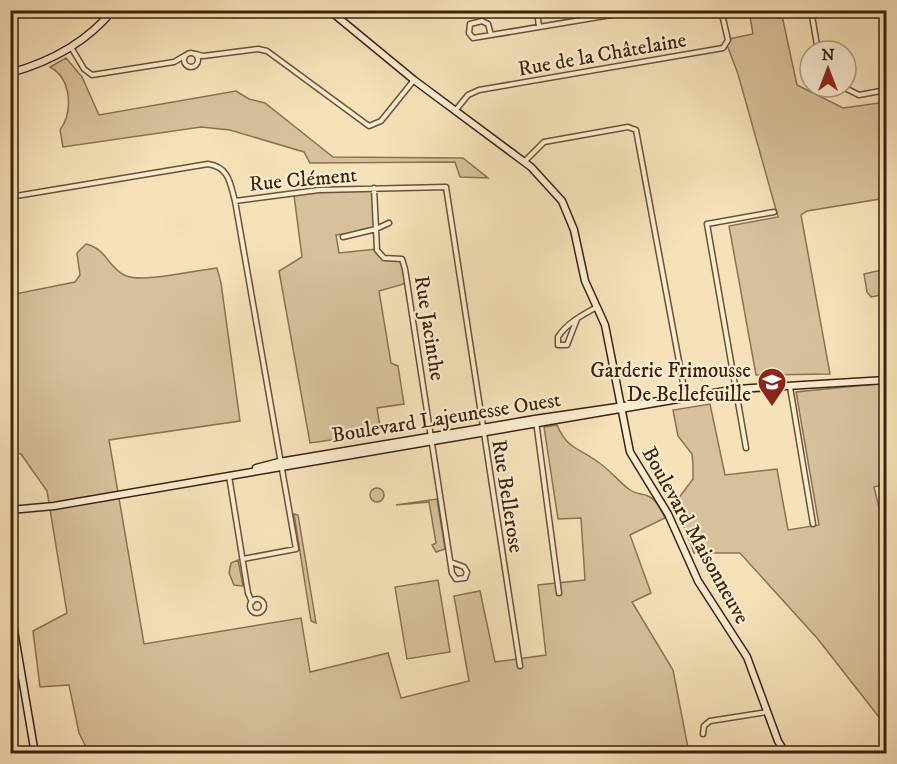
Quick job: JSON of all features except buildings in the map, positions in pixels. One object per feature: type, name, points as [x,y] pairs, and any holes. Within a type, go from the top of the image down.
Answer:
[{"type":"street","points":[[10,73],[34,66],[70,47],[93,31],[113,10]]},
{"type":"street","name":"Boulevard Maisonneuve","points":[[329,10],[414,80],[524,162],[550,186],[567,210],[574,230],[585,281],[605,325],[632,457],[664,506],[698,581],[747,657],[778,741],[786,753]]},
{"type":"street","points":[[537,10],[539,27]]},
{"type":"street","name":"Rue de la Châtelaine","points":[[491,35],[488,24],[482,21],[470,24],[469,33],[473,38],[491,35],[539,27],[641,10]]},
{"type":"street","name":"Rue de la Châtelaine","points":[[455,111],[475,91],[723,48],[728,40],[721,10]]},
{"type":"street","points":[[811,10],[816,39]]},
{"type":"street","points":[[70,47],[84,69],[92,75],[174,62],[186,55],[210,56],[258,49],[267,51],[369,126],[381,121],[414,80]]},
{"type":"street","points":[[196,54],[198,63]]},
{"type":"street","points":[[186,55],[184,60],[186,65]]},
{"type":"street","points":[[174,62],[194,67],[210,56]]},
{"type":"street","points":[[858,94],[886,90]]},
{"type":"street","points":[[524,162],[537,146],[544,142],[634,128],[638,134],[663,263],[686,397]]},
{"type":"street","name":"Rue Clément","points":[[10,197],[208,164],[219,165],[227,173],[235,201],[320,190],[446,188]]},
{"type":"street","name":"Rue Jacinthe","points":[[374,188],[377,250],[384,258],[402,259],[405,269],[451,562],[454,578],[460,580],[465,578],[467,572],[464,567],[451,562]]},
{"type":"street","name":"Rue Bellerose","points":[[446,188],[520,666]]},
{"type":"street","points":[[235,201],[296,549],[243,559]]},
{"type":"street","points":[[746,448],[707,224],[774,212]]},
{"type":"street","points":[[343,237],[376,229],[389,223]]},
{"type":"street","points":[[577,319],[567,345],[558,345],[559,334],[577,319],[598,307]]},
{"type":"street","name":"Boulevard Lajeunesse Ouest","points":[[10,510],[54,506],[483,430],[737,389],[886,380]]},
{"type":"street","points":[[790,387],[813,524]]},
{"type":"street","points":[[536,421],[559,593]]},
{"type":"street","points":[[232,475],[243,559],[252,602]]},
{"type":"street","points":[[10,607],[35,753]]},
{"type":"street","points":[[703,734],[704,726],[710,721],[768,711]]},
{"type":"shaded area","points":[[749,11],[781,11],[798,86],[798,99],[825,99],[843,108],[886,102],[886,198],[807,211],[801,215],[830,374],[756,375],[729,226],[778,217],[738,74],[727,45],[729,39],[753,34]]},
{"type":"shaded area","points":[[66,58],[82,77],[99,115],[236,91],[249,99],[265,103],[333,157],[463,158],[488,178],[460,177],[455,162],[310,163],[304,152],[230,130],[201,127],[63,147],[60,130],[67,114],[68,96],[63,79],[50,67]]},
{"type":"shaded area","points":[[374,188],[375,230],[336,235],[339,253],[377,249],[385,258],[402,260],[407,283],[379,291],[391,363],[398,366],[404,404],[377,408],[381,433],[310,443],[279,271],[302,257],[294,195],[318,190]]},
{"type":"shaded area","points":[[86,244],[99,250],[124,275],[142,278],[217,268],[221,283],[240,421],[109,440],[144,644],[301,618],[310,672],[388,653],[401,698],[469,681],[454,596],[480,591],[495,662],[546,655],[538,585],[585,580],[581,518],[558,519],[544,427],[557,425],[569,444],[602,465],[630,490],[648,496],[658,505],[665,518],[630,535],[651,593],[632,602],[673,670],[689,753],[89,753],[79,733],[69,685],[40,687],[33,631],[67,613],[47,491],[21,454],[11,452],[10,295],[75,282],[80,275],[77,253]]},
{"type":"shaded area","points":[[886,269],[886,294],[871,297],[867,292],[864,274]]},
{"type":"shaded area","points":[[886,383],[886,484],[874,487],[886,537],[886,726],[817,638],[740,553],[694,553],[675,503],[693,479],[692,454],[678,436],[673,410],[710,404],[725,475],[777,469],[788,530],[819,525],[796,392]]},
{"type":"shaded area","points":[[377,488],[382,490],[384,495],[382,500],[377,502],[372,500],[370,495],[372,490]]},
{"type":"shaded area","points":[[437,499],[445,549],[436,552],[432,545],[436,543],[429,502],[396,505]]},
{"type":"shaded area","points":[[294,514],[298,515],[316,623],[311,621]]},
{"type":"shaded area","points":[[238,560],[243,586],[234,585],[229,573],[231,563]]},
{"type":"shaded area","points":[[438,580],[450,652],[407,659],[395,587]]},
{"type":"place","name":"Garderie Frimousse De Bellefeuille","points":[[772,408]]}]
